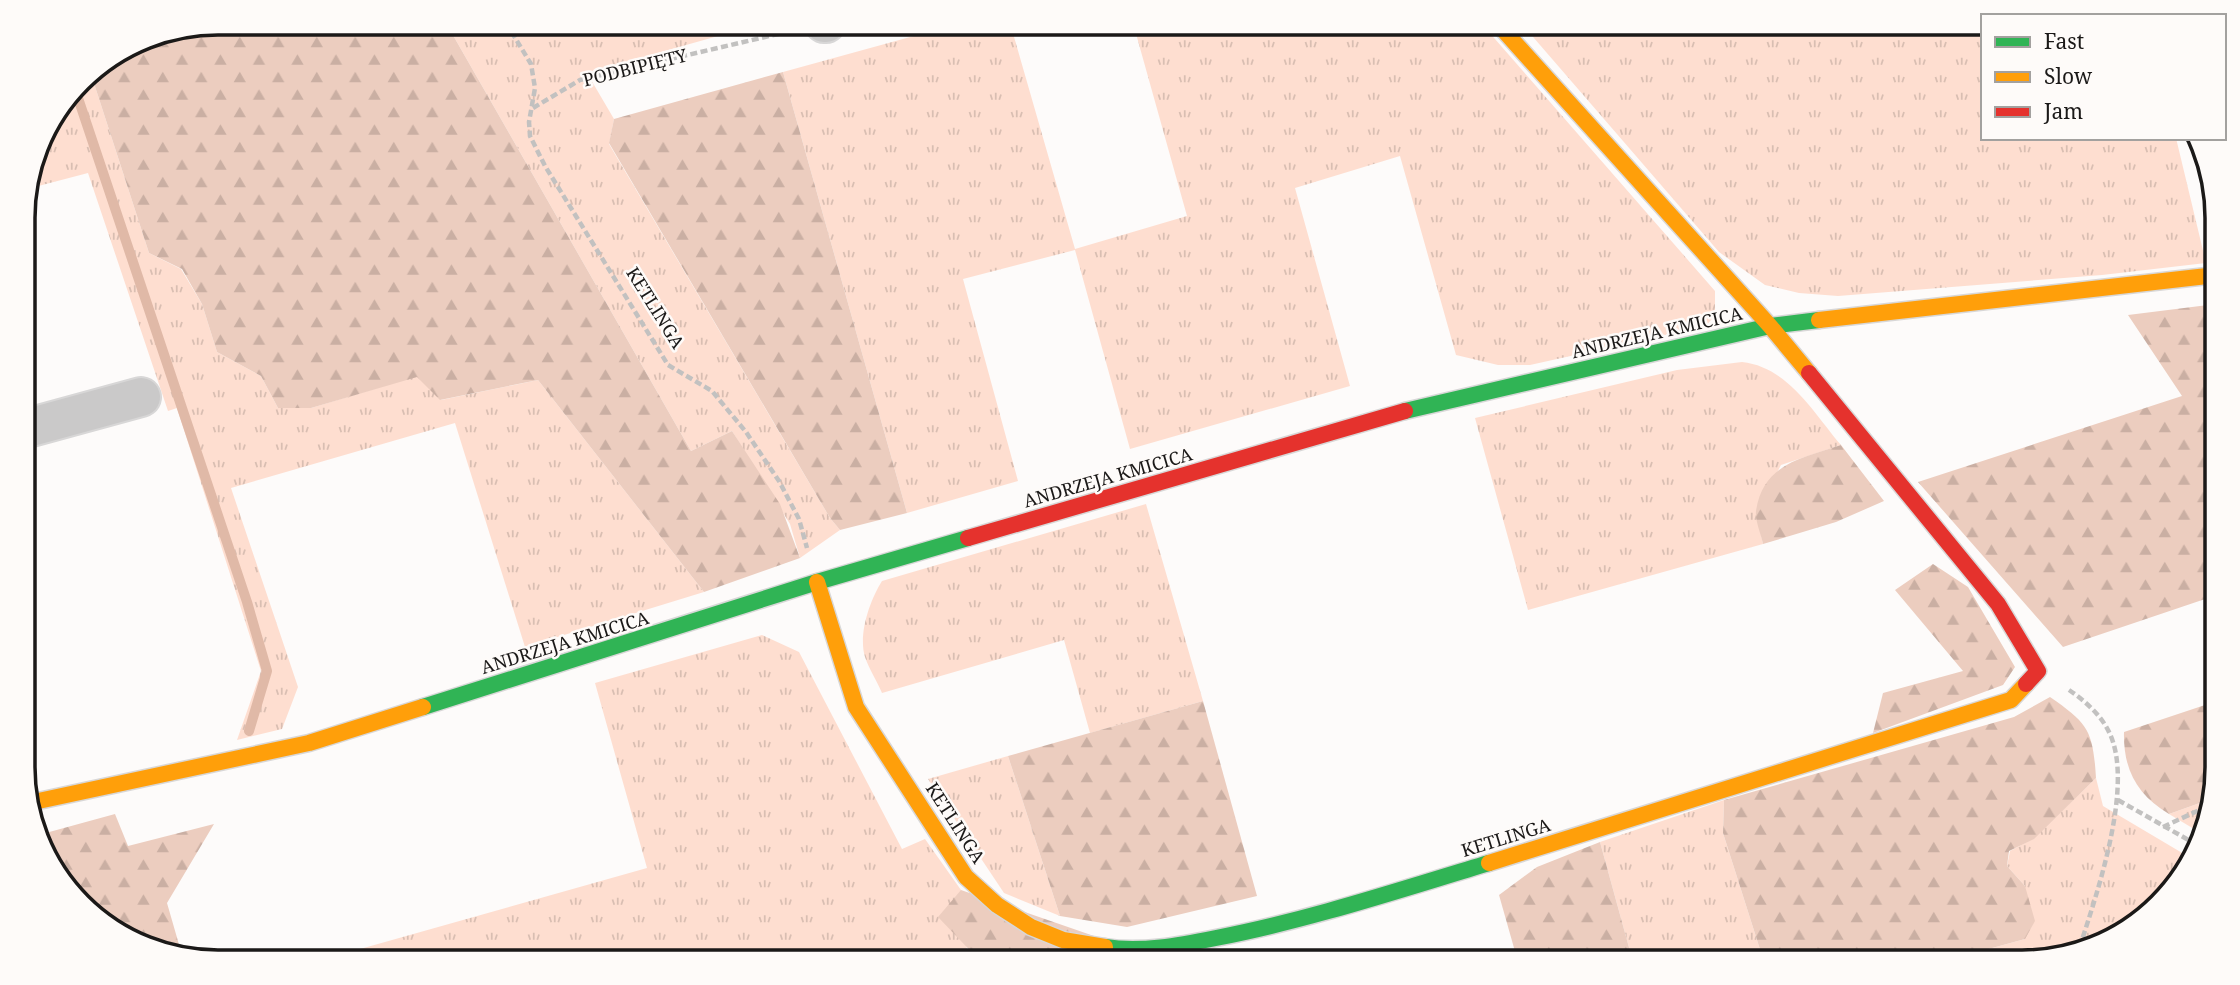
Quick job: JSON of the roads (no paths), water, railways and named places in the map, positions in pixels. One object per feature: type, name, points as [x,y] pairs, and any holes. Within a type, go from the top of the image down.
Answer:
[{"type":"street","points":[[1508,35],[1770,326]]},
{"type":"street","name":"ANDRZEJA KMICICA","points":[[39,801],[309,743],[817,582],[1422,407],[1770,326],[2205,276]]},
{"type":"street","name":"KETLINGA","points":[[817,582],[856,707],[966,877],[998,905],[1031,928],[1063,940],[1123,950],[1185,944],[1279,926],[1639,818],[2011,700],[2038,671],[1998,604],[1770,326]]},
{"type":"street","points":[[35,426],[141,397]]},
{"type":"waterway","points":[[78,99],[247,602],[267,671],[249,731]]}]
